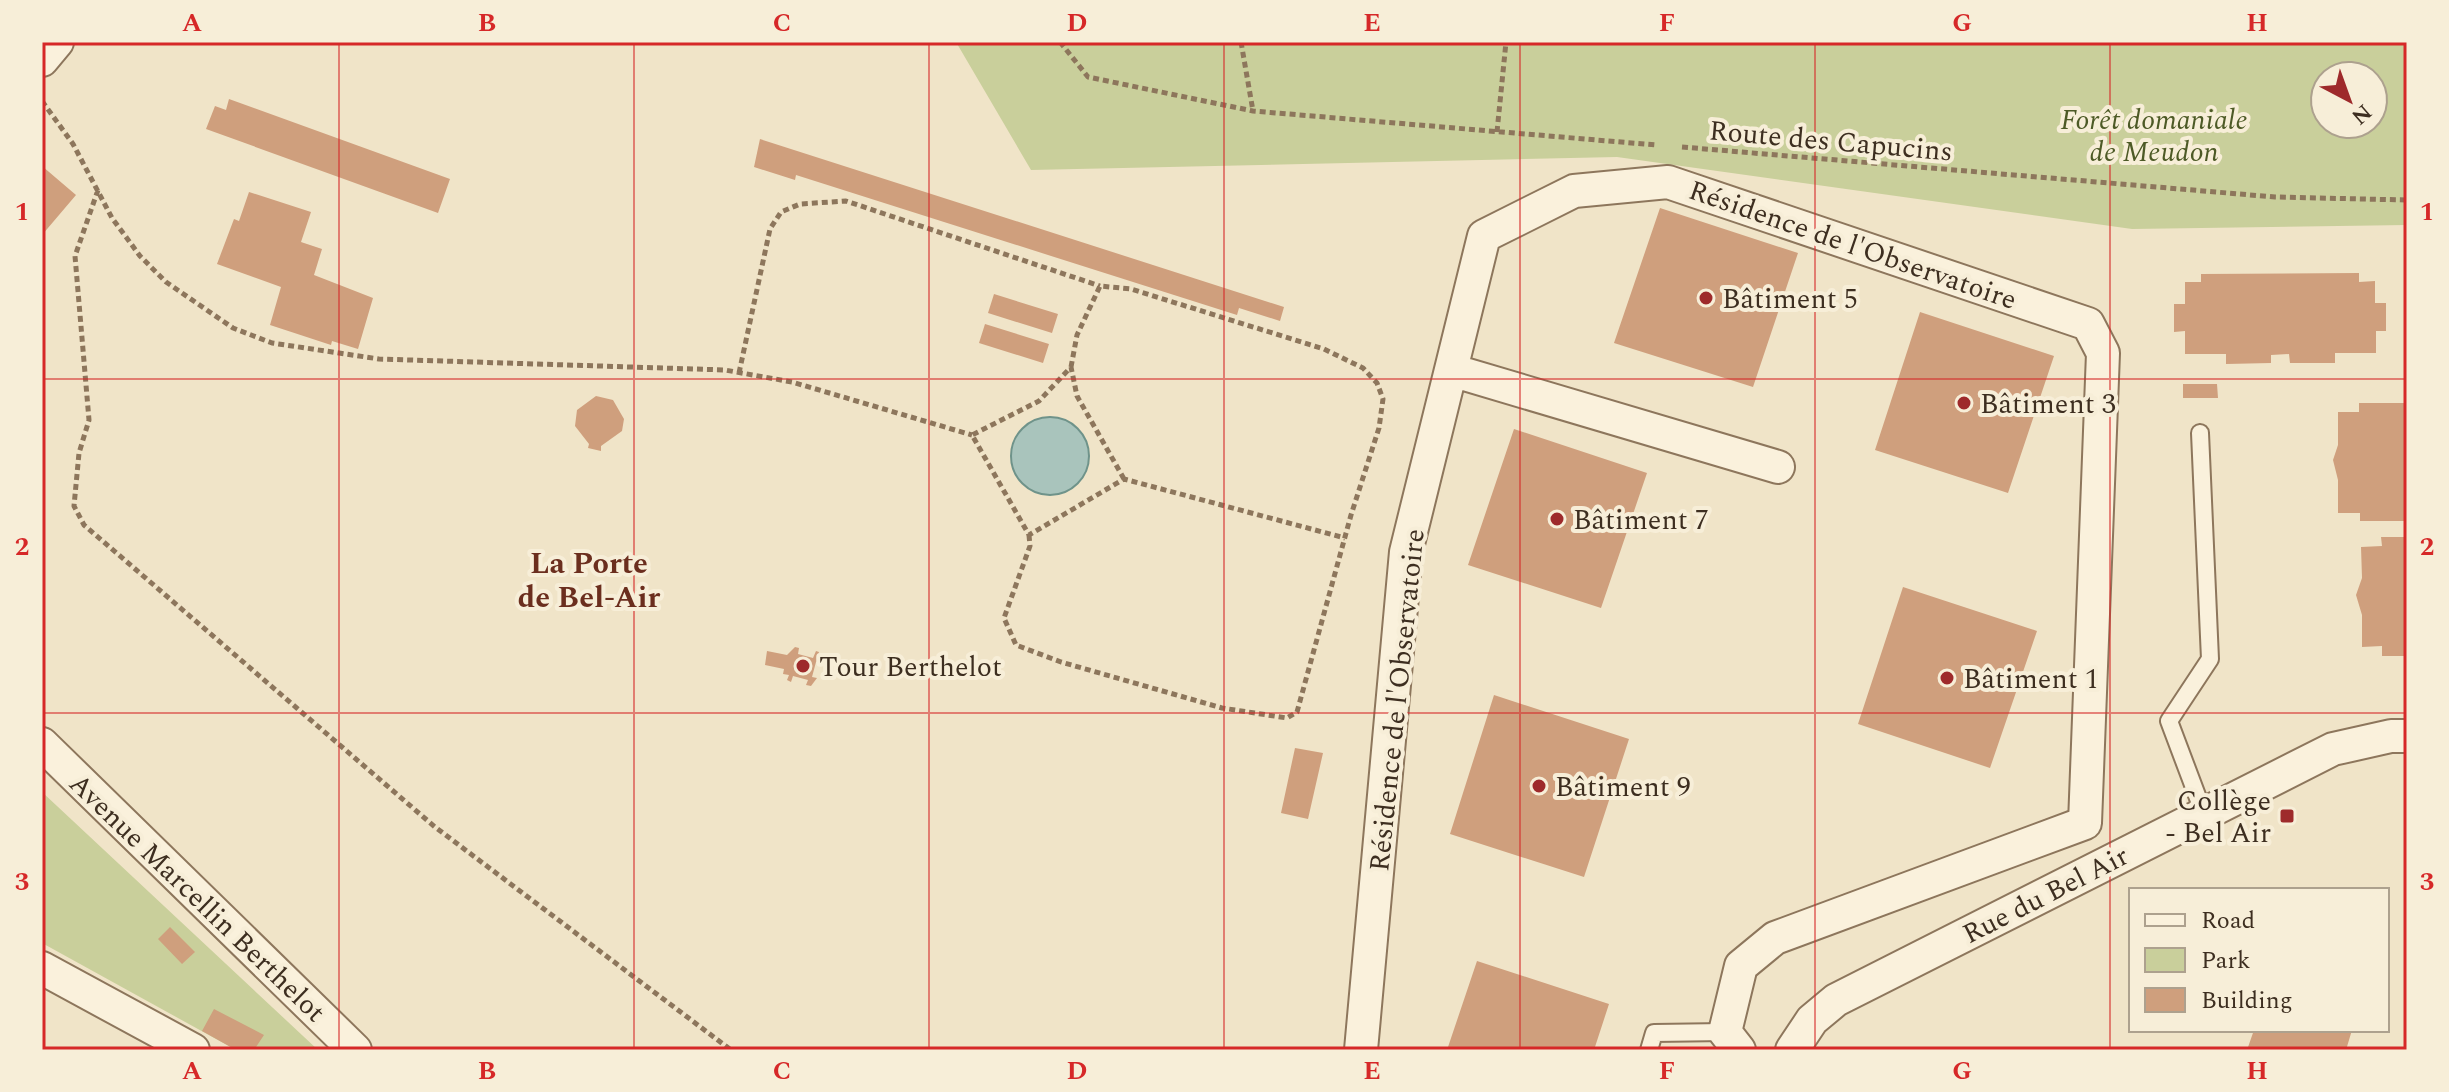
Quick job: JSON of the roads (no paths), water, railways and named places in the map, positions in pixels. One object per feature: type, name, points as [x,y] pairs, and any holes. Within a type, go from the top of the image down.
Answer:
[{"type":"street","points":[[42,60],[57,42]]},
{"type":"street","name":"Résidence de l'Observatoire","points":[[1361,1050],[1406,552],[1484,236],[1574,191],[1668,182],[2088,324],[2103,353],[2085,823],[1775,938],[1741,966],[1732,1041]]},
{"type":"street","points":[[1451,370],[1778,467]]},
{"type":"street","name":"Rue du Bel Air","points":[[1792,1050],[1812,1020],[1836,1000],[2333,749],[2391,736],[2407,736]]},
{"type":"street","name":"Avenue Marcellin Berthelot","points":[[42,744],[355,1050]]},
{"type":"street","points":[[42,968],[193,1050]]},
{"type":"lane","points":[[2200,433],[2210,659],[2169,721],[2204,814]]},
{"type":"lane","points":[[1649,1050],[1654,1033],[1732,1041]]},
{"type":"water","points":[[1050,417],[1065,420],[1078,428],[1086,441],[1089,456],[1086,471],[1078,484],[1065,492],[1050,495],[1035,492],[1022,484],[1014,471],[1011,456],[1014,441],[1022,428],[1035,420]]},
{"type":"place","name":"Bâtiment 5","points":[[1706,298]]},
{"type":"place","name":"Bâtiment 3","points":[[1964,403]]},
{"type":"place","name":"Bâtiment 7","points":[[1557,519]]},
{"type":"place","name":"Tour Berthelot","points":[[803,666]]},
{"type":"place","name":"Bâtiment 1","points":[[1947,678]]},
{"type":"place","name":"Bâtiment 9","points":[[1539,786]]},
{"type":"place","name":"Collège - Bel Air","points":[[2287,816]]},
{"type":"district","name":"La Porte de Bel-Air","points":[[589,580]]},
{"type":"park label","name":"Forêt domaniale de Meudon","points":[[2154,135]]}]
